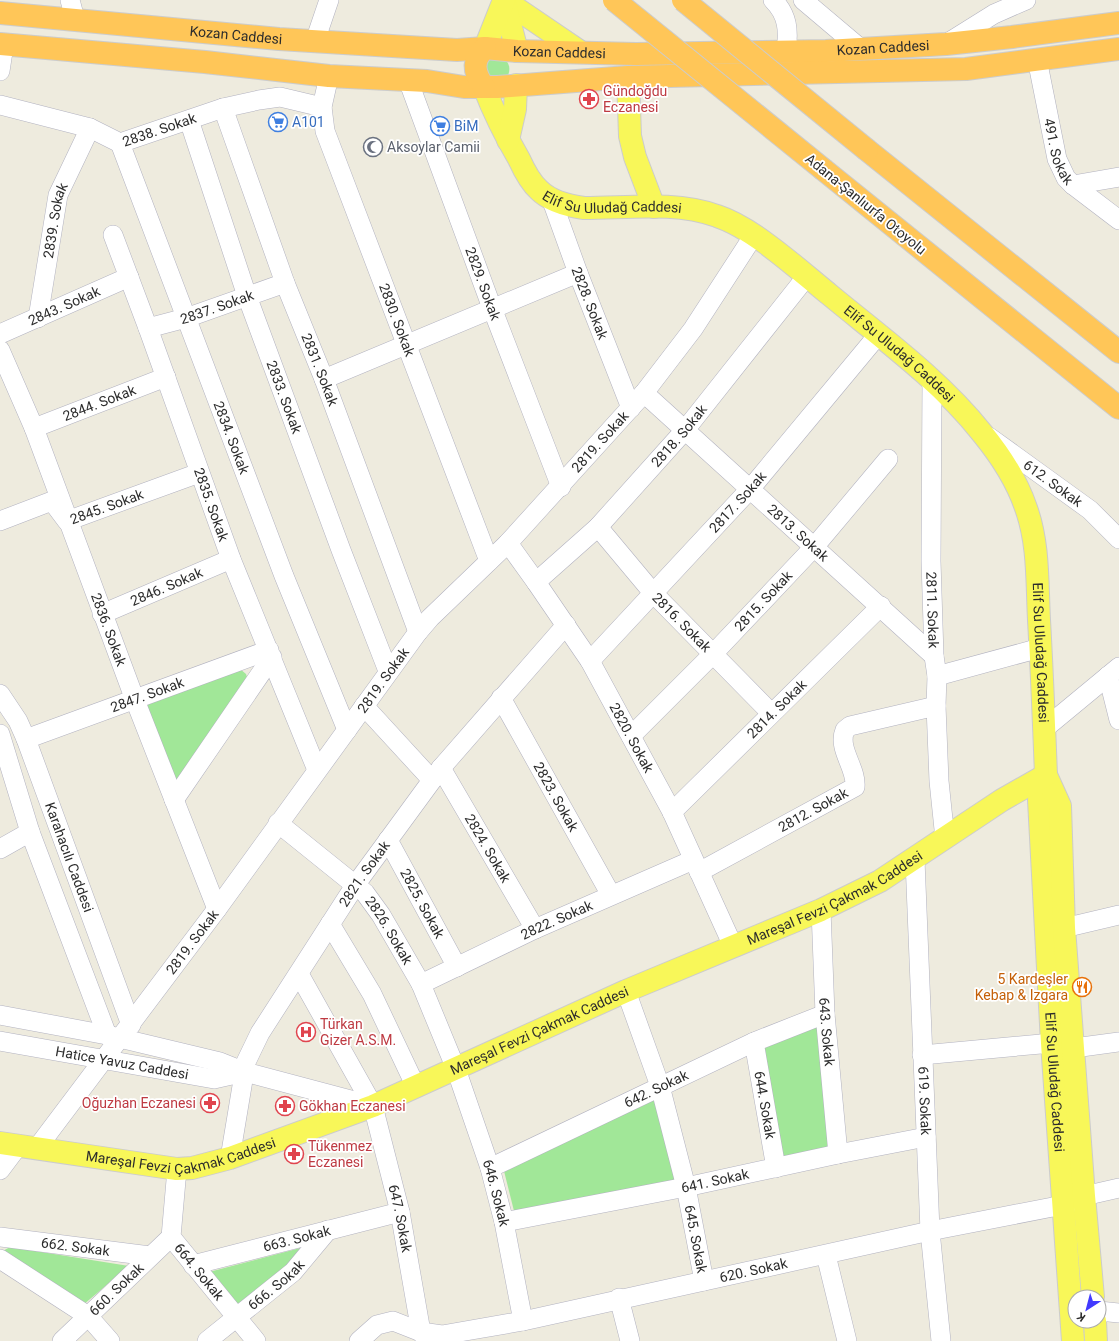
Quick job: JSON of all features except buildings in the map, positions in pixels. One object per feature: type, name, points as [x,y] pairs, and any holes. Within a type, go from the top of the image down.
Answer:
[{"type":"highway","name":"Adana-Şanlıurfa Otoyolu","points":[[614,0],[1119,408]]},
{"type":"highway","points":[[683,0],[1119,352]]},
{"type":"highway","name":"Kozan Caddesi","points":[[0,13],[72,10],[279,39],[457,50],[485,48],[517,51],[636,54],[786,52],[946,44],[1119,23]]},
{"type":"highway","name":"Kozan Caddesi","points":[[2,45],[205,62],[329,76],[408,80],[464,87],[628,77],[966,69],[1119,49]]},
{"type":"highway","points":[[485,48],[476,59],[476,74],[499,86],[520,64],[517,51]]},
{"type":"main road","points":[[485,48],[504,0]]},
{"type":"main road","points":[[504,0],[517,51]]},
{"type":"main road","points":[[504,0],[579,52]]},
{"type":"main road","points":[[628,77],[630,136],[635,157],[654,207]]},
{"type":"main road","points":[[499,86],[515,109],[508,140]]},
{"type":"main road","name":"Elif Su Uludağ Caddesi","points":[[499,86],[498,124],[528,177],[539,191],[551,198],[572,206],[584,208],[679,207],[703,211],[720,216],[754,235],[878,335],[932,381],[983,433],[1007,467],[1025,505],[1032,524],[1036,545],[1046,775],[1039,800],[1052,1043],[1073,1341]]},
{"type":"main road","name":"Elif Su Uludağ Caddesi","points":[[1046,775],[1060,806],[1064,928],[1092,1289]]},
{"type":"main road","name":"Mareşal Fevzi Çakmak Caddesi","points":[[18,1146],[177,1169],[192,1168],[230,1158],[373,1106],[626,991],[821,910],[880,881],[915,860],[1002,800],[1046,775]]},
{"type":"main road","points":[[1095,1329],[1096,1341]]},
{"type":"street","points":[[315,41],[329,0]]},
{"type":"street","points":[[773,0],[787,21],[788,33],[786,52]]},
{"type":"street","points":[[803,0],[861,49]]},
{"type":"street","points":[[946,44],[994,14],[1026,0]]},
{"type":"street","points":[[0,71],[2,45]]},
{"type":"street","name":"491. Sokak","points":[[1037,59],[1057,159],[1066,178],[1119,220]]},
{"type":"street","points":[[280,97],[285,71]]},
{"type":"street","name":"2830. Sokak","points":[[329,76],[322,107],[325,131],[489,561]]},
{"type":"street","name":"2829. Sokak","points":[[408,80],[492,308],[561,487]]},
{"type":"street","name":"2838. Sokak","points":[[0,105],[90,128],[120,143],[223,108],[280,97],[322,107]]},
{"type":"street","name":"2831. Sokak","points":[[223,108],[285,283],[324,379],[418,632]]},
{"type":"street","name":"2833. Sokak","points":[[189,120],[247,296],[341,550],[388,671]]},
{"type":"street","name":"2839. Sokak","points":[[38,318],[58,195],[90,128]]},
{"type":"street","name":"2834. Sokak","points":[[120,143],[284,576],[347,730]]},
{"type":"street","points":[[1073,185],[1119,177]]},
{"type":"street","name":"2828. Sokak","points":[[551,198],[578,273],[631,408]]},
{"type":"street","name":"2835. Sokak","points":[[113,235],[166,377],[199,473],[231,559],[317,770]]},
{"type":"street","name":"2819. Sokak","points":[[0,1170],[18,1146],[104,1059],[119,1033],[217,909],[388,671],[418,632],[508,543],[561,487],[644,393],[693,329],[754,235]]},
{"type":"street","points":[[324,379],[407,343],[578,273]]},
{"type":"street","name":"2818. Sokak","points":[[536,582],[598,527],[685,430],[806,276]]},
{"type":"street","name":"2843. Sokak","points":[[0,334],[129,277]]},
{"type":"street","name":"2837. Sokak","points":[[148,328],[186,318],[285,283]]},
{"type":"street","name":"2817. Sokak","points":[[590,661],[654,594],[751,488],[878,335]]},
{"type":"street","name":"2836. Sokak","points":[[0,350],[34,428],[134,700],[217,909]]},
{"type":"street","name":"2844. Sokak","points":[[34,428],[166,377]]},
{"type":"street","name":"2811. Sokak","points":[[932,381],[931,531],[934,656],[937,676],[936,706],[939,781],[945,839]]},
{"type":"street","name":"2813. Sokak","points":[[644,393],[815,546],[934,656]]},
{"type":"street","name":"612. Sokak","points":[[983,433],[1090,510],[1119,539]]},
{"type":"street","name":"2815. Sokak","points":[[631,736],[712,655],[815,546],[888,459]]},
{"type":"street","name":"2845. Sokak","points":[[0,521],[52,501],[67,521],[199,473]]},
{"type":"street","name":"2816. Sokak","points":[[598,527],[654,594],[712,655],[771,713]]},
{"type":"street","name":"2820. Sokak","points":[[508,543],[590,661],[672,812],[733,946]]},
{"type":"street","name":"2846. Sokak","points":[[102,614],[231,559]]},
{"type":"street","name":"2814. Sokak","points":[[672,812],[881,606]]},
{"type":"street","name":"2821. Sokak","points":[[230,1158],[246,1062],[260,1033],[356,884],[436,774],[566,625]]},
{"type":"street","points":[[937,676],[1040,648]]},
{"type":"street","points":[[174,800],[270,654]]},
{"type":"street","name":"2847. Sokak","points":[[26,739],[134,700],[270,654]]},
{"type":"street","points":[[1044,729],[1113,672]]},
{"type":"street","points":[[1113,672],[1119,720]]},
{"type":"street","name":"Karahacılı Caddesi","points":[[0,694],[18,721],[26,739],[119,1033]]},
{"type":"street","name":"2823. Sokak","points":[[501,698],[611,895]]},
{"type":"street","name":"2824. Sokak","points":[[364,706],[436,774],[535,929]]},
{"type":"street","name":"2812. Sokak","points":[[696,866],[855,787],[856,780],[843,742],[845,730],[850,726],[936,706]]},
{"type":"street","points":[[1,742],[30,832],[119,1033]]},
{"type":"street","name":"2826. Sokak","points":[[278,823],[356,884],[373,902],[421,984],[456,1069]]},
{"type":"street","points":[[0,849],[30,832]]},
{"type":"street","name":"2825. Sokak","points":[[388,840],[458,967]]},
{"type":"street","name":"619. Sokak","points":[[915,860],[930,1231],[941,1341]]},
{"type":"street","name":"2822. Sokak","points":[[421,984],[535,929],[611,895],[696,866]]},
{"type":"street","name":"643. Sokak","points":[[821,910],[825,1014],[838,1154]]},
{"type":"street","points":[[1064,928],[1119,915]]},
{"type":"street","points":[[330,924],[372,994],[416,1087]]},
{"type":"street","name":"647. Sokak","points":[[298,974],[373,1106],[400,1212],[425,1336]]},
{"type":"street","name":"645. Sokak","points":[[626,991],[660,1086],[686,1187],[704,1281]]},
{"type":"street","name":"642. Sokak","points":[[490,1168],[754,1042],[825,1014]]},
{"type":"street","points":[[0,1015],[119,1033],[220,1062],[245,1072],[373,1106]]},
{"type":"street","name":"Hatice Yavuz Caddesi","points":[[0,1041],[214,1078],[245,1072]]},
{"type":"street","name":"644. Sokak","points":[[754,1042],[776,1168]]},
{"type":"street","points":[[1074,1048],[1119,1042]]},
{"type":"street","points":[[922,1055],[1052,1043]]},
{"type":"street","name":"646. Sokak","points":[[456,1069],[490,1168],[504,1222],[523,1321]]},
{"type":"street","name":"641. Sokak","points":[[504,1222],[686,1187],[838,1154],[926,1137]]},
{"type":"street","name":"664. Sokak","points":[[177,1169],[171,1237],[256,1341]]},
{"type":"street","name":"620. Sokak","points":[[359,1341],[377,1326],[393,1321],[425,1336],[442,1335],[523,1321],[619,1298],[826,1255],[930,1231],[1063,1205],[1084,1196],[1119,1188]]},
{"type":"street","name":"663. Sokak","points":[[193,1265],[400,1212]]},
{"type":"street","name":"666. Sokak","points":[[208,1341],[293,1272],[328,1230]]},
{"type":"street","name":"662. Sokak","points":[[0,1237],[150,1256]]},
{"type":"street","name":"660. Sokak","points":[[62,1341],[171,1237]]},
{"type":"street","points":[[826,1255],[847,1341]]},
{"type":"street","points":[[0,1259],[88,1316],[110,1341]]},
{"type":"street","points":[[619,1298],[630,1341]]},
{"type":"street","points":[[1107,1312],[1119,1313]]},
{"type":"green space","points":[[504,58],[509,67],[507,77],[491,81],[483,67],[488,59]]},
{"type":"green space","points":[[240,669],[246,674],[248,680],[175,783],[144,705]]},
{"type":"green space","points":[[819,1025],[830,1148],[782,1160],[761,1046]]},
{"type":"green space","points":[[655,1098],[678,1185],[514,1211],[504,1171]]},
{"type":"green space","points":[[10,1247],[129,1266],[83,1305],[1,1252]]},
{"type":"green space","points":[[304,1247],[299,1256],[236,1306],[209,1272]]},
{"type":"place","name":"Gündoğdu Eczanesi","points":[[589,99]]},
{"type":"place","name":"A101","points":[[278,122]]},
{"type":"place","name":"BiM","points":[[440,126]]},
{"type":"place","name":"Aksoylar Camii","points":[[373,147]]},
{"type":"place","name":"5 Kardeşler Kebap & Izgara","points":[[1082,987]]},
{"type":"place","name":"Türkan Gizer A.S.M.","points":[[306,1032]]},
{"type":"place","name":"Oğuzhan Eczanesi","points":[[210,1103]]},
{"type":"place","name":"Gökhan Eczanesi","points":[[285,1106]]},
{"type":"place","name":"Tükenmez Eczanesi","points":[[294,1154]]}]
